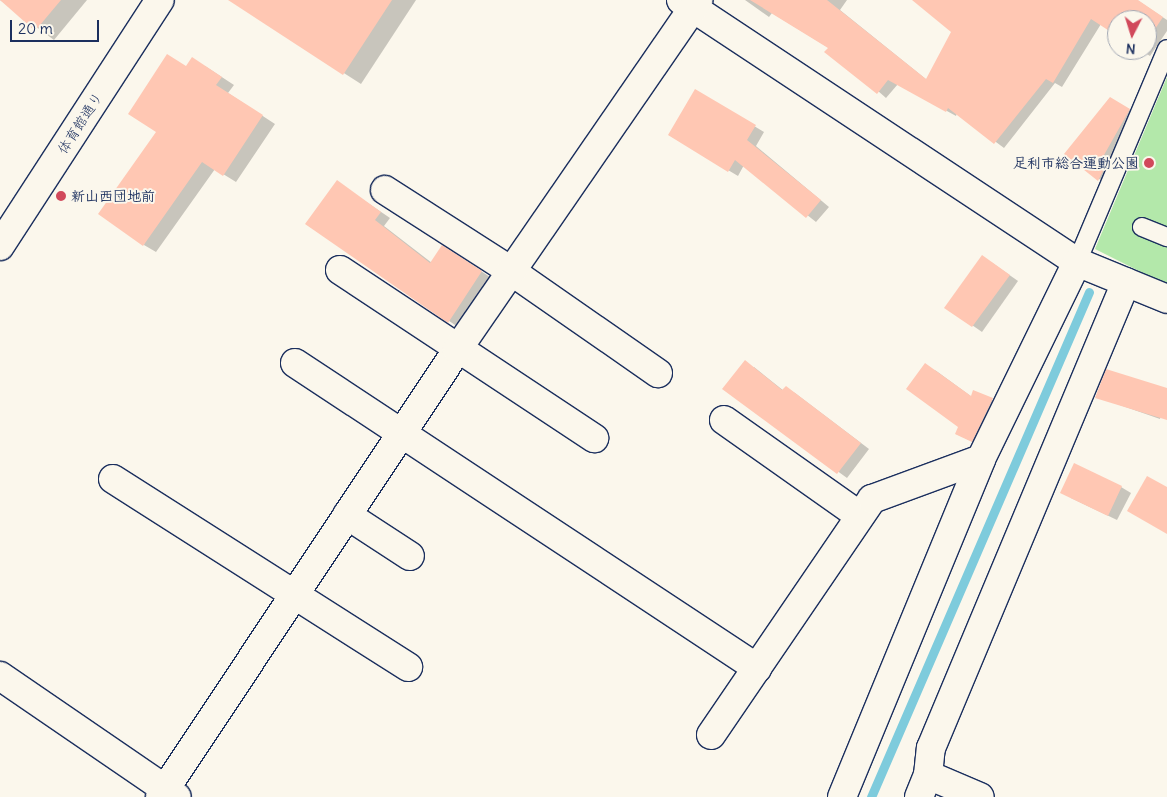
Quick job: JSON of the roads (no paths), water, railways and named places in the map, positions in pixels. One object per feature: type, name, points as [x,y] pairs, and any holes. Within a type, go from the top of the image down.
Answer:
[{"type":"street","name":"体育館通り","points":[[0,246],[160,0]]},
{"type":"street","points":[[0,676],[168,794],[294,595],[691,3],[1077,262],[1167,299]]},
{"type":"street","points":[[385,190],[511,271],[658,373]]},
{"type":"street","points":[[842,797],[982,459],[1077,262]]},
{"type":"street","points":[[340,270],[457,350],[594,438]]},
{"type":"street","points":[[980,797],[924,786],[931,748],[1126,282]]},
{"type":"street","points":[[295,363],[757,668]]},
{"type":"street","points":[[724,420],[860,516]]},
{"type":"street","points":[[711,734],[872,499],[982,459]]},
{"type":"street","points":[[113,479],[408,667]]},
{"type":"street","points":[[347,515],[410,556]]},
{"type":"lane","points":[[1077,262],[1167,49]]},
{"type":"lane","points":[[1142,227],[1167,237]]},
{"type":"waterway","points":[[871,797],[1089,292]]},
{"type":"place","name":"足利市総合運動公園","points":[[1149,163]]},
{"type":"place","name":"新山西団地前","points":[[61,196]]}]
